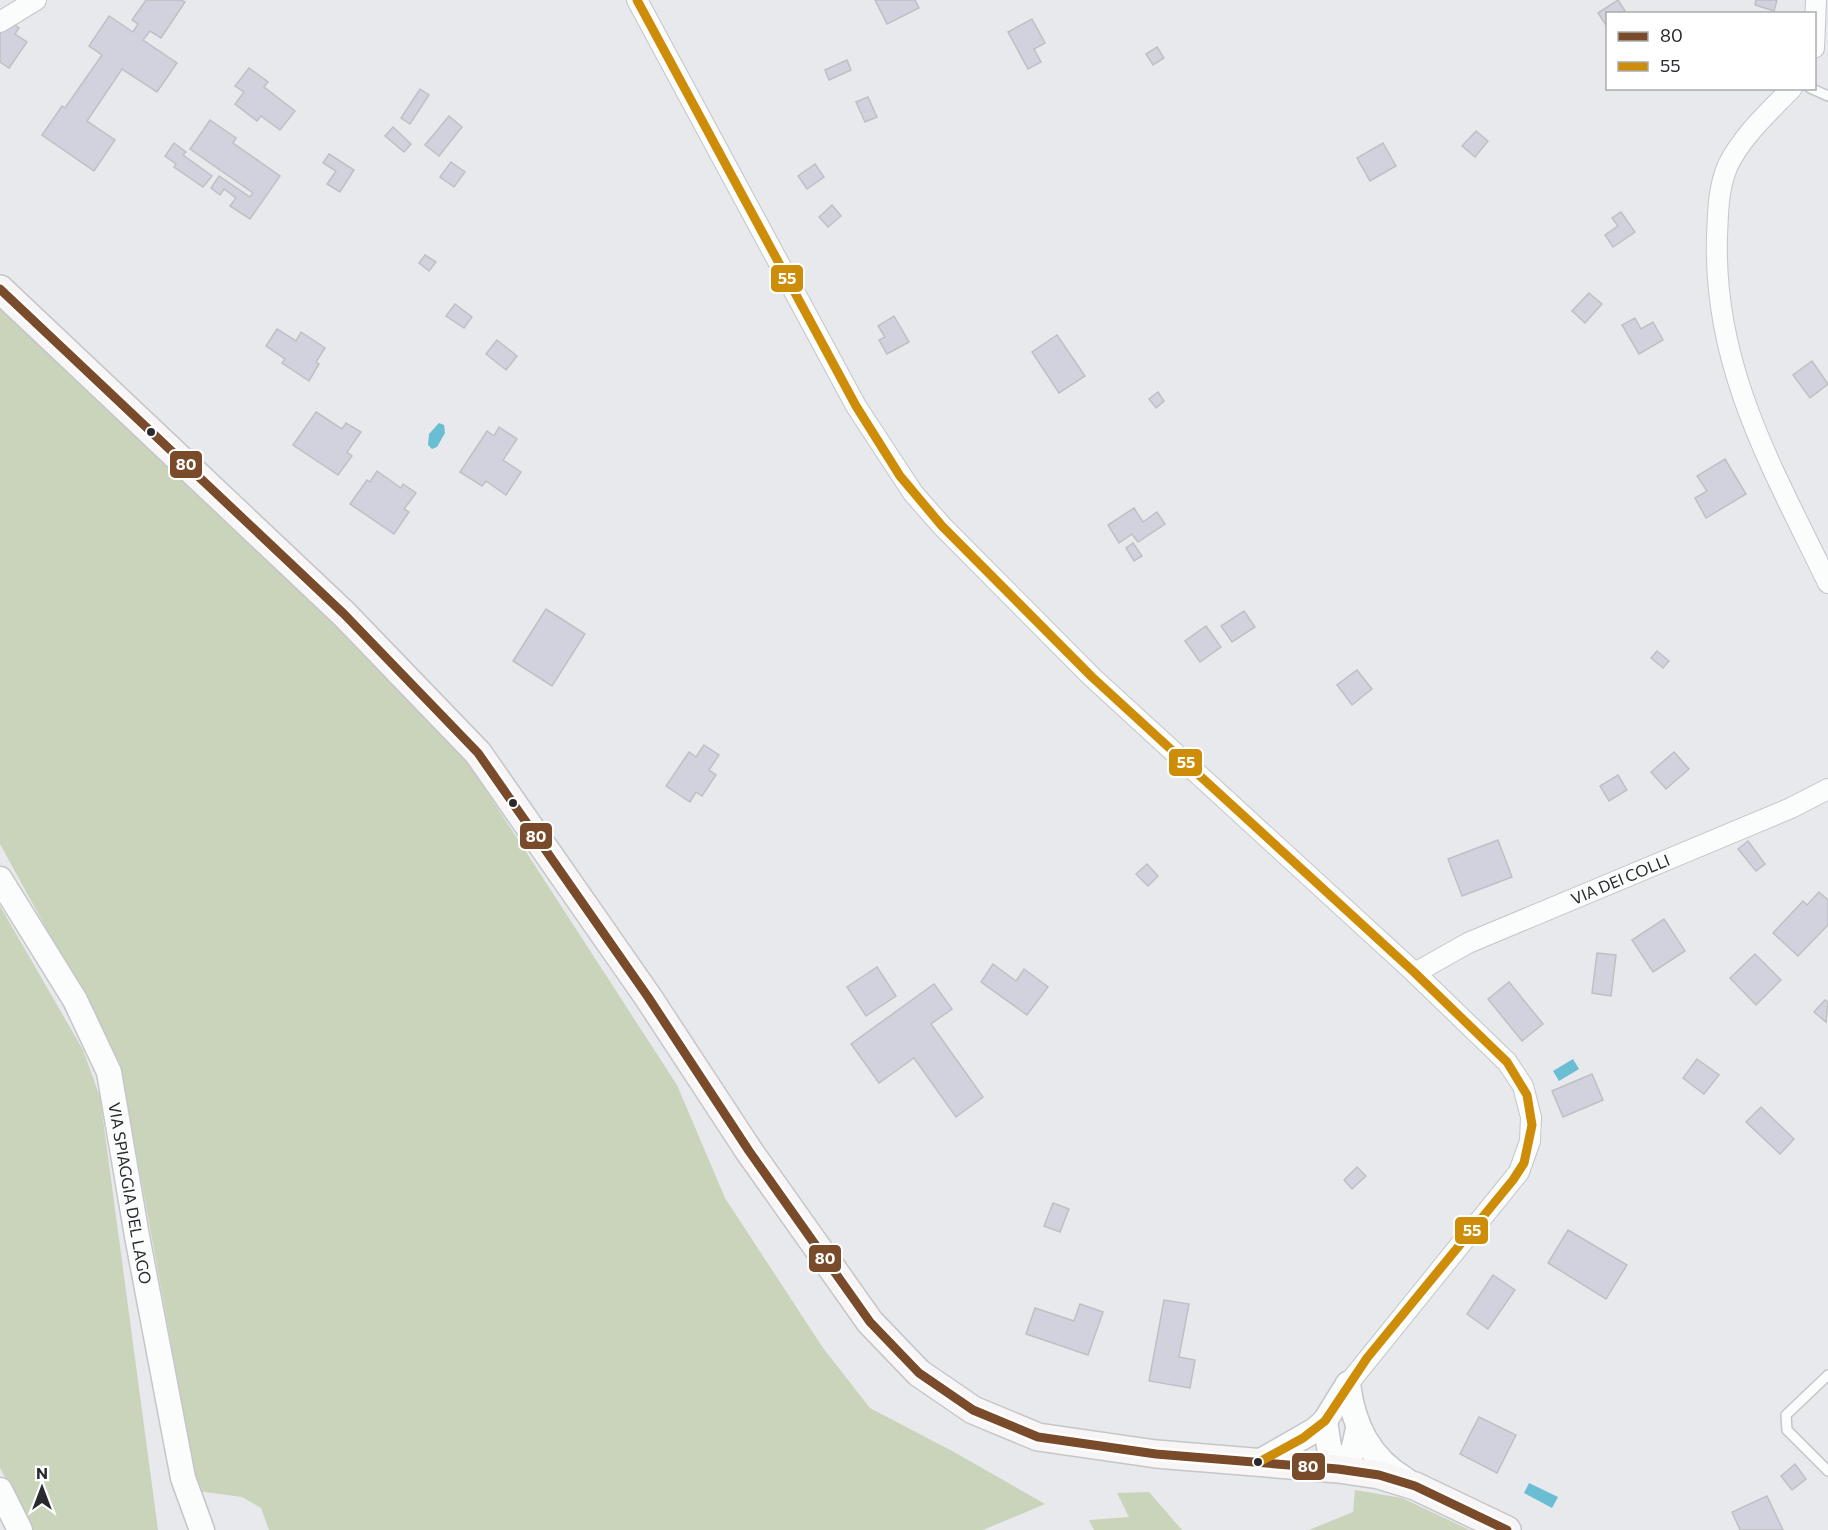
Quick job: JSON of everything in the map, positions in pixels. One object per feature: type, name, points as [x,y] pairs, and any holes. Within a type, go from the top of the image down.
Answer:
[{"type":"main road","points":[[0,289],[344,614],[467,741],[517,806],[648,997],[722,1112],[849,1292],[878,1332],[909,1364],[973,1410],[1038,1437],[1156,1454],[1260,1461],[1389,1477],[1415,1486],[1507,1530]]},
{"type":"street","points":[[0,22],[36,0]]},
{"type":"street","points":[[637,0],[856,406],[913,493],[958,543],[1092,677],[1415,973],[1514,1071],[1523,1086],[1530,1105],[1530,1141],[1524,1162],[1513,1180],[1348,1384],[1325,1421],[1303,1438],[1260,1461]]},
{"type":"street","points":[[1790,90],[1746,138],[1729,165],[1719,202],[1718,272],[1730,358],[1749,420],[1828,583]]},
{"type":"street","name":"VIA DEI COLLI","points":[[1415,973],[1468,943],[1791,808],[1828,789]]},
{"type":"street","name":"VIA SPIAGGIA DEL LAGO","points":[[0,879],[75,1000],[110,1072],[133,1214],[183,1478],[202,1530]]},
{"type":"street","points":[[1348,1384],[1358,1429],[1379,1461],[1415,1486]]},
{"type":"street","points":[[1325,1421],[1329,1447],[1338,1469],[1353,1451],[1358,1429]]},
{"type":"street","points":[[0,1490],[21,1530]]},
{"type":"lane","points":[[1828,1375],[1786,1415],[1787,1430],[1828,1471]]},
{"type":"green space","points":[[0,304],[242,528],[460,750],[677,1085],[725,1198],[823,1348],[870,1408],[954,1452],[1045,1504],[983,1530],[269,1530],[261,1508],[242,1497],[198,1491],[120,1063],[0,844]]},
{"type":"green space","points":[[0,906],[83,1050],[100,1097],[158,1530],[33,1530],[0,1468]]},
{"type":"green space","points":[[1355,1490],[1402,1498],[1470,1530],[1309,1530],[1353,1512]]},
{"type":"green space","points":[[1149,1492],[1182,1530],[1094,1530],[1089,1520],[1129,1517],[1117,1493]]},
{"type":"water","points":[[439,423],[444,425],[445,433],[437,447],[432,449],[428,445],[429,434]]},
{"type":"water","points":[[1573,1059],[1579,1069],[1559,1081],[1553,1071]]},
{"type":"water","points":[[1529,1483],[1558,1497],[1552,1508],[1524,1493]]},
{"type":"building","points":[[146,0],[185,2],[161,38],[150,31],[143,40],[177,63],[157,92],[122,69],[87,121],[115,140],[94,171],[42,135],[62,106],[65,108],[102,55],[89,46],[109,16],[133,32],[138,24],[132,20]]},
{"type":"building","points":[[875,0],[915,0],[919,8],[887,24]]},
{"type":"building","points":[[1618,0],[1626,12],[1606,12],[1606,25],[1598,13]]},
{"type":"building","points":[[1756,0],[1777,0],[1774,11],[1755,5]]},
{"type":"building","points":[[1032,19],[1045,43],[1034,49],[1041,62],[1028,69],[1008,32]]},
{"type":"building","points":[[12,23],[19,28],[15,34],[27,42],[9,68],[0,62],[0,29],[2,26],[7,30]]},
{"type":"building","points":[[1157,47],[1164,58],[1153,65],[1146,54]]},
{"type":"building","points":[[847,60],[851,70],[829,80],[825,70]]},
{"type":"building","points":[[249,68],[268,82],[264,87],[295,111],[280,130],[261,116],[257,121],[235,104],[244,92],[235,86]]},
{"type":"building","points":[[420,89],[429,95],[410,124],[401,118]]},
{"type":"building","points":[[868,97],[877,117],[865,122],[856,102]]},
{"type":"building","points":[[449,116],[462,127],[439,156],[425,145]]},
{"type":"building","points":[[210,120],[236,138],[233,143],[280,176],[250,219],[230,206],[236,198],[224,189],[220,195],[211,188],[219,176],[250,197],[253,193],[190,149]]},
{"type":"building","points":[[393,127],[411,144],[404,152],[385,136]]},
{"type":"building","points":[[1476,131],[1488,141],[1475,157],[1462,146]]},
{"type":"building","points":[[174,143],[186,152],[183,155],[212,176],[203,187],[174,167],[176,164],[165,156]]},
{"type":"building","points":[[1383,143],[1396,166],[1370,181],[1357,158]]},
{"type":"building","points":[[329,154],[354,170],[340,192],[327,184],[336,171],[323,163]]},
{"type":"building","points":[[451,162],[465,172],[454,187],[440,177]]},
{"type":"building","points":[[815,164],[824,177],[807,189],[798,176]]},
{"type":"building","points":[[832,205],[841,216],[828,227],[819,217]]},
{"type":"building","points":[[1621,212],[1635,232],[1613,247],[1605,235],[1618,226],[1612,218]]},
{"type":"building","points":[[425,255],[436,262],[429,271],[419,263]]},
{"type":"building","points":[[1589,293],[1602,304],[1585,323],[1572,311]]},
{"type":"building","points":[[455,304],[472,317],[464,328],[446,316]]},
{"type":"building","points":[[894,316],[909,342],[887,354],[879,340],[885,337],[878,326]]},
{"type":"building","points":[[1635,318],[1641,329],[1653,322],[1663,340],[1639,354],[1622,325]]},
{"type":"building","points":[[277,329],[296,341],[301,332],[325,348],[316,362],[319,364],[309,381],[282,363],[285,359],[266,346]]},
{"type":"building","points":[[1057,335],[1085,376],[1059,393],[1032,352]]},
{"type":"building","points":[[497,340],[517,356],[506,370],[486,354]]},
{"type":"building","points":[[1812,361],[1828,384],[1810,398],[1793,375]]},
{"type":"building","points":[[1158,392],[1164,401],[1156,408],[1149,399]]},
{"type":"building","points":[[316,412],[342,429],[346,423],[361,432],[347,452],[352,456],[338,475],[293,445]]},
{"type":"building","points":[[499,427],[517,439],[503,460],[521,472],[506,495],[486,481],[482,486],[460,472],[487,431],[494,436]]},
{"type":"building","points":[[1725,459],[1746,494],[1706,518],[1695,498],[1707,491],[1697,476]]},
{"type":"building","points":[[377,471],[401,488],[403,484],[416,493],[404,509],[409,512],[394,534],[350,504],[367,480],[370,482]]},
{"type":"building","points":[[1134,508],[1143,522],[1157,512],[1165,524],[1138,542],[1132,534],[1119,543],[1108,525]]},
{"type":"building","points":[[1133,543],[1142,556],[1134,561],[1126,548]]},
{"type":"building","points":[[546,609],[585,634],[552,686],[513,661]]},
{"type":"building","points":[[1244,611],[1255,627],[1232,642],[1221,626]]},
{"type":"building","points":[[1206,626],[1221,647],[1200,662],[1185,641]]},
{"type":"building","points":[[1657,651],[1669,661],[1663,668],[1651,658]]},
{"type":"building","points":[[1357,670],[1372,689],[1352,705],[1337,685]]},
{"type":"building","points":[[704,745],[719,755],[709,770],[716,775],[702,796],[696,792],[690,802],[666,786],[689,752],[696,757]]},
{"type":"building","points":[[1674,752],[1689,769],[1666,789],[1651,772]]},
{"type":"building","points":[[1618,775],[1627,790],[1609,801],[1600,786]]},
{"type":"building","points":[[1498,840],[1512,877],[1462,896],[1448,859]]},
{"type":"building","points":[[1748,841],[1765,864],[1756,871],[1738,849]]},
{"type":"building","points":[[1147,864],[1158,876],[1148,886],[1136,874]]},
{"type":"building","points":[[1819,892],[1828,900],[1828,925],[1798,956],[1773,933],[1803,901],[1807,905]]},
{"type":"building","points":[[1664,919],[1685,951],[1653,972],[1632,940]]},
{"type":"building","points":[[1597,953],[1616,955],[1611,996],[1592,993]]},
{"type":"building","points":[[1755,954],[1781,980],[1756,1005],[1730,978]]},
{"type":"building","points":[[993,964],[1016,981],[1024,969],[1048,987],[1027,1015],[981,982]]},
{"type":"building","points":[[877,967],[896,996],[866,1016],[847,987]]},
{"type":"building","points":[[1509,982],[1543,1024],[1522,1041],[1488,999]]},
{"type":"building","points":[[934,984],[952,1009],[931,1024],[983,1097],[956,1117],[914,1058],[879,1083],[851,1044]]},
{"type":"building","points":[[1825,1000],[1828,1002],[1826,1022],[1814,1012]]},
{"type":"building","points":[[1697,1059],[1719,1075],[1704,1094],[1683,1078]]},
{"type":"building","points":[[1592,1074],[1603,1100],[1563,1117],[1552,1091]]},
{"type":"building","points":[[1761,1107],[1794,1139],[1780,1154],[1746,1122]]},
{"type":"building","points":[[1357,1167],[1366,1176],[1352,1189],[1344,1180]]},
{"type":"building","points":[[1053,1203],[1069,1209],[1060,1232],[1044,1226]]},
{"type":"building","points":[[1568,1230],[1627,1265],[1606,1299],[1548,1263]]},
{"type":"building","points":[[1493,1275],[1515,1290],[1488,1329],[1467,1314]]},
{"type":"building","points":[[1164,1300],[1189,1304],[1179,1357],[1195,1360],[1190,1388],[1149,1381]]},
{"type":"building","points":[[1080,1304],[1103,1312],[1088,1355],[1026,1334],[1035,1308],[1074,1321]]},
{"type":"building","points":[[1479,1417],[1516,1435],[1497,1473],[1460,1454]]},
{"type":"building","points":[[1795,1464],[1806,1479],[1792,1490],[1781,1476]]},
{"type":"building","points":[[1767,1496],[1783,1530],[1740,1530],[1732,1512]]},
{"type":"transit line","name":"55","points":[[637,0],[856,406],[900,476],[942,526],[1092,677],[1415,973],[1507,1062],[1527,1095],[1532,1125],[1524,1163],[1513,1180],[1367,1358],[1325,1421],[1303,1438],[1261,1461]]},
{"type":"transit line","name":"80","points":[[0,289],[344,614],[478,753],[648,997],[749,1151],[870,1322],[919,1373],[973,1410],[1038,1437],[1156,1454],[1338,1469],[1379,1475],[1415,1486],[1507,1530]]}]
